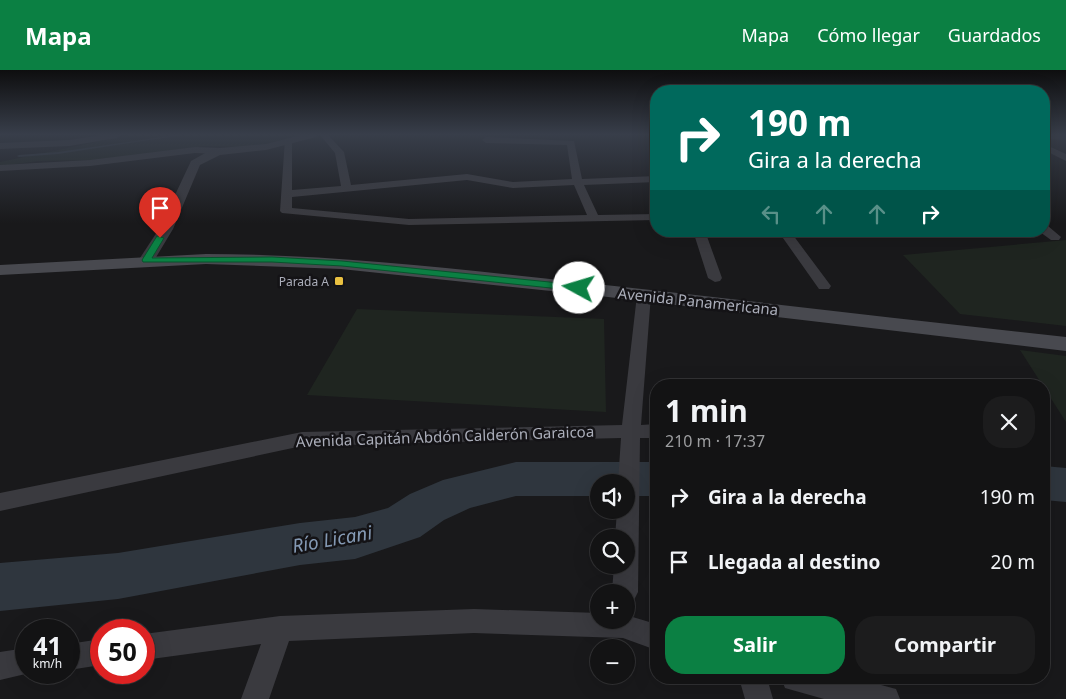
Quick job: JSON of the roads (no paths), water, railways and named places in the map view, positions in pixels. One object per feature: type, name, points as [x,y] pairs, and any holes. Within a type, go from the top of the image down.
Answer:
[{"type":"main road","name":"Avenida Panamericana","points":[[0,270],[146,260],[272,260],[342,264],[644,295],[1066,344]]},
{"type":"street","points":[[0,168],[66,164]]},
{"type":"street","points":[[146,260],[166,229],[194,164]]},
{"type":"street","points":[[288,164],[286,211],[409,222],[650,217]]},
{"type":"street","points":[[342,164],[347,188]]},
{"type":"street","points":[[575,164],[578,184],[594,218]]},
{"type":"street","points":[[287,194],[467,177],[513,185],[578,184],[650,179]]},
{"type":"street","points":[[1050,233],[1055,237]]},
{"type":"street","points":[[701,237],[715,278]]},
{"type":"street","points":[[788,237],[824,286]]},
{"type":"street","points":[[628,529],[631,430],[644,295]]},
{"type":"street","name":"Avenida Capitán Abdón Calderón Garaicoa","points":[[0,502],[302,439],[650,431]]},
{"type":"street","points":[[155,646],[280,629],[474,621],[590,623]]},
{"type":"street","points":[[635,628],[650,634]]},
{"type":"street","points":[[254,699],[280,629]]},
{"type":"street","points":[[0,666],[15,664]]},
{"type":"street","points":[[755,684],[759,699]]},
{"type":"street","points":[[820,684],[886,699]]},
{"type":"waterway","name":"Río Licani","points":[[0,587],[118,576],[300,544],[355,538],[403,523],[427,507],[459,493],[516,479],[650,479]]},
{"type":"waterway","name":"Río Licani","points":[[1050,484],[1066,485]]},
{"type":"place","name":"Parada A","points":[[339,281]]}]
